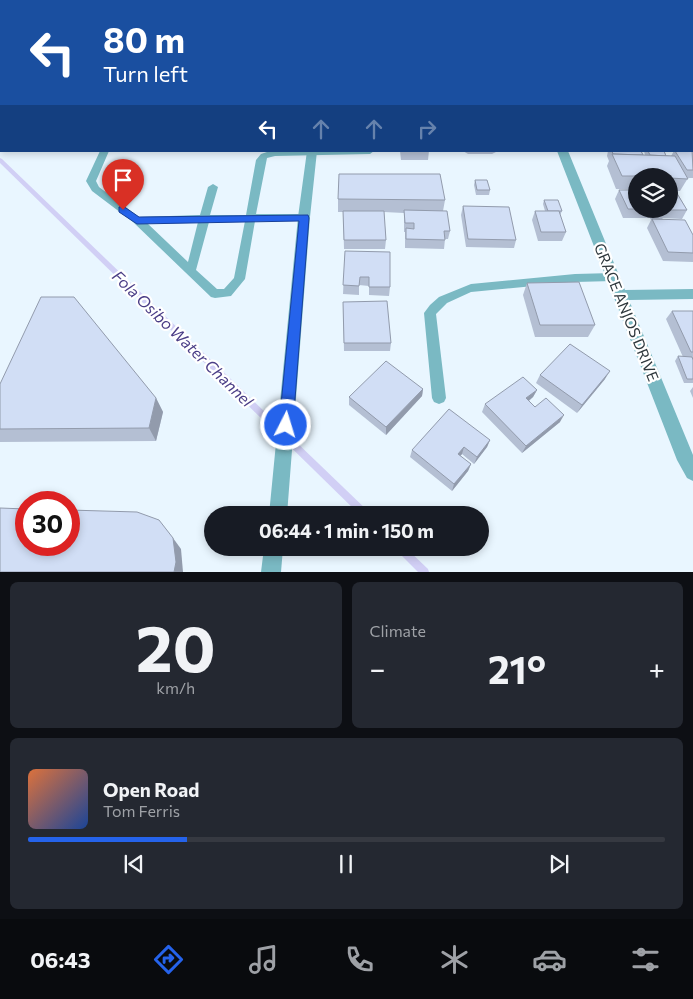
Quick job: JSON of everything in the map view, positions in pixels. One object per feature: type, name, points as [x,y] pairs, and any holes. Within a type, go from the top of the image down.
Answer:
[{"type":"street","points":[[279,506],[304,218],[312,152]]},
{"type":"street","name":"GRACE ANJOS DRIVE","points":[[562,152],[686,460],[693,472]]},
{"type":"street","points":[[620,295],[693,294]]},
{"type":"street","points":[[272,572],[273,556]]},
{"type":"lane","points":[[105,152],[91,181],[95,188],[137,220],[216,294],[227,293],[239,280],[260,160],[264,156],[274,153],[312,152]]},
{"type":"lane","points":[[191,269],[213,187]]},
{"type":"lane","points":[[137,220],[250,217],[304,218]]},
{"type":"lane","points":[[439,398],[430,313],[440,301],[456,292],[471,288],[575,278],[613,278]]},
{"type":"building","points":[[612,152],[642,152],[643,155],[613,154]]},
{"type":"building","points":[[648,152],[664,152],[666,156],[650,155]]},
{"type":"building","points":[[676,152],[692,152],[693,170],[687,170]]},
{"type":"building","points":[[612,154],[675,156],[688,179],[678,178],[678,168],[628,168],[628,176],[622,176]]},
{"type":"building","points":[[339,174],[440,174],[445,200],[338,199]]},
{"type":"building","points":[[475,180],[487,180],[490,190],[477,190]]},
{"type":"building","points":[[619,190],[628,190],[628,209]]},
{"type":"building","points":[[678,195],[687,210],[678,210]]},
{"type":"building","points":[[544,200],[558,200],[562,211],[548,211]]},
{"type":"building","points":[[463,206],[509,207],[516,240],[468,239]]},
{"type":"building","points":[[404,210],[447,211],[450,231],[444,231],[445,240],[406,239],[406,228],[414,229],[414,223],[405,223]]},
{"type":"building","points":[[343,211],[384,211],[386,240],[344,240]]},
{"type":"building","points":[[535,211],[559,211],[566,232],[541,232]]},
{"type":"building","points":[[652,219],[685,220],[693,235],[693,253],[668,252]]},
{"type":"building","points":[[345,251],[390,252],[390,287],[369,287],[369,277],[360,277],[359,286],[343,285]]},
{"type":"building","points":[[579,282],[595,325],[540,325],[527,283]]},
{"type":"building","points":[[41,297],[74,297],[156,398],[149,428],[0,429],[0,384]]},
{"type":"building","points":[[387,301],[391,343],[344,343],[343,302]]},
{"type":"building","points":[[672,311],[693,311],[693,352],[691,352]]},
{"type":"building","points":[[570,344],[610,371],[582,405],[540,375]]},
{"type":"building","points":[[678,356],[692,357],[693,379],[687,379]]},
{"type":"building","points":[[386,361],[423,389],[386,427],[349,397]]},
{"type":"building","points":[[523,377],[537,390],[526,398],[535,407],[546,398],[564,415],[526,446],[485,404]]},
{"type":"building","points":[[449,409],[490,440],[477,457],[464,447],[458,454],[471,464],[454,484],[412,450]]},
{"type":"building","points":[[0,508],[15,509],[15,556],[80,556],[80,510],[137,512],[159,520],[173,538],[176,562],[174,572],[0,572]]},
{"type":"waterway","name":"Fola Osibo Water Channel","points":[[0,160],[357,506]]},
{"type":"waterway","name":"Fola Osibo Water Channel","points":[[408,556],[425,572]]},
{"type":"route","points":[[123,210],[137,220],[250,217],[304,218],[286,425]]}]
